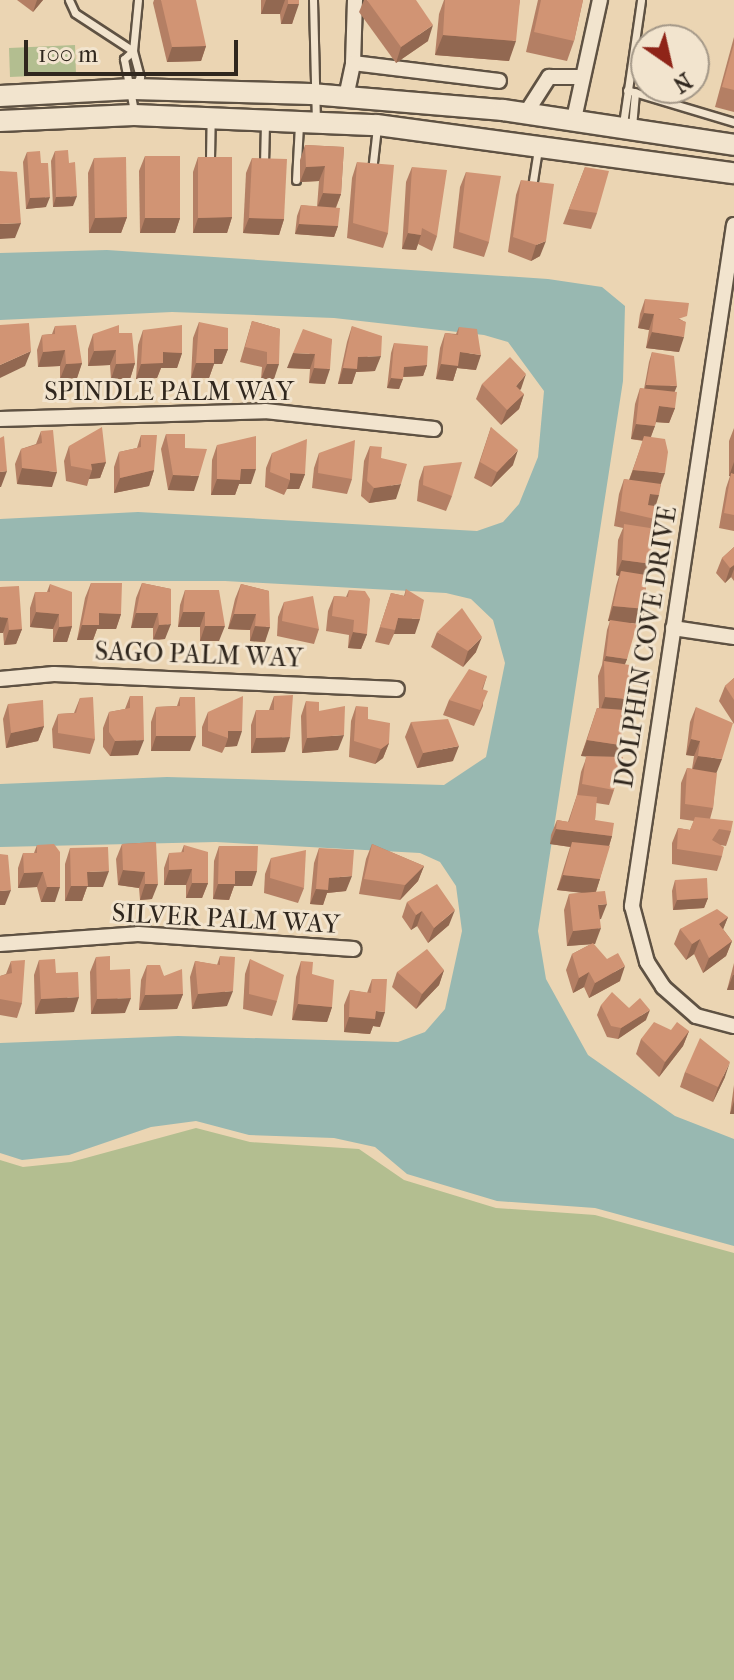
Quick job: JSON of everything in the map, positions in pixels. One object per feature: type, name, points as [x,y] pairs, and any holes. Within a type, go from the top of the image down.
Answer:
[{"type":"main road","points":[[0,96],[133,89],[346,97],[526,113],[734,145]]},
{"type":"main road","points":[[0,121],[134,115],[377,125],[539,143],[734,173]]},
{"type":"street","points":[[346,97],[353,63],[355,0]]},
{"type":"street","points":[[574,119],[600,0]]},
{"type":"street","points":[[353,63],[499,81]]},
{"type":"street","points":[[526,113],[549,77],[583,75]]},
{"type":"street","name":"DOLPHIN COVE DRIVE","points":[[734,225],[634,885],[634,927],[647,962],[679,1004],[734,1026]]},
{"type":"street","name":"SPINDLE PALM WAY","points":[[0,419],[265,411],[434,429]]},
{"type":"street","points":[[673,628],[734,637]]},
{"type":"street","name":"SAGO PALM WAY","points":[[0,679],[54,674],[397,689]]},
{"type":"street","name":"SILVER PALM WAY","points":[[0,944],[138,934],[353,949]]},
{"type":"lane","points":[[69,0],[75,13],[133,51]]},
{"type":"lane","points":[[133,89],[140,77],[133,51],[138,0]]},
{"type":"lane","points":[[296,180],[315,95],[313,0]]},
{"type":"lane","points":[[638,24],[641,0]]},
{"type":"lane","points":[[133,51],[124,59],[133,89],[134,115]]},
{"type":"lane","points":[[627,127],[630,100]]},
{"type":"lane","points":[[674,104],[734,122]]},
{"type":"lane","points":[[210,159],[211,117]]},
{"type":"lane","points":[[264,164],[265,120]]},
{"type":"lane","points":[[372,171],[377,125]]},
{"type":"lane","points":[[532,187],[539,143]]},
{"type":"green space","points":[[75,45],[76,74],[10,77],[9,48]]},
{"type":"green space","points":[[196,1128],[250,1142],[359,1149],[404,1180],[496,1208],[595,1215],[734,1253],[734,1680],[0,1680],[0,1160],[23,1167],[71,1162]]},
{"type":"water","points":[[107,250],[548,279],[602,287],[625,306],[623,381],[538,931],[546,979],[588,1055],[675,1116],[734,1139],[734,1246],[595,1208],[497,1201],[407,1174],[375,1147],[334,1138],[249,1135],[196,1121],[151,1127],[69,1155],[22,1160],[0,1153],[0,1043],[178,1036],[398,1042],[425,1032],[445,1009],[462,931],[456,886],[440,862],[420,853],[216,842],[0,847],[0,784],[167,777],[444,785],[486,757],[505,663],[493,620],[471,599],[446,593],[225,581],[0,581],[0,519],[138,512],[477,531],[503,522],[519,504],[538,457],[544,391],[508,342],[484,335],[334,318],[172,312],[0,320],[0,253]]},
{"type":"building","points":[[161,0],[196,0],[206,46],[172,47]]},
{"type":"building","points":[[288,0],[299,0],[299,4],[288,4]]},
{"type":"building","points":[[367,0],[416,0],[433,25],[401,47]]},
{"type":"building","points":[[445,0],[520,0],[516,41],[443,35]]},
{"type":"building","points":[[541,0],[583,0],[574,41],[534,32]]},
{"type":"building","points":[[734,44],[734,90],[722,87]]},
{"type":"building","points":[[305,145],[344,147],[341,194],[323,193],[325,166],[306,167]]},
{"type":"building","points":[[68,150],[69,163],[75,162],[77,196],[56,197],[55,151]]},
{"type":"building","points":[[40,151],[41,163],[48,163],[50,197],[30,198],[27,152]]},
{"type":"building","points":[[145,156],[180,156],[180,218],[145,218]]},
{"type":"building","points":[[126,157],[127,217],[95,218],[94,158]]},
{"type":"building","points":[[198,157],[232,157],[232,217],[198,218]]},
{"type":"building","points":[[252,158],[287,159],[284,219],[249,218]]},
{"type":"building","points":[[357,162],[394,165],[388,233],[353,223]]},
{"type":"building","points":[[412,167],[447,170],[437,236],[422,228],[421,235],[408,233]]},
{"type":"building","points":[[585,167],[609,171],[597,213],[569,209]]},
{"type":"building","points":[[0,171],[17,172],[21,223],[0,224]]},
{"type":"building","points":[[466,172],[501,176],[489,242],[459,232]]},
{"type":"building","points":[[521,180],[554,184],[546,241],[536,245],[513,237]]},
{"type":"building","points":[[301,205],[340,208],[338,226],[299,224]]},
{"type":"building","points":[[645,299],[689,303],[687,316],[678,319],[686,322],[684,337],[652,332],[654,314],[644,313]]},
{"type":"building","points":[[252,321],[280,329],[279,364],[267,364],[267,352],[245,347]]},
{"type":"building","points":[[199,322],[228,328],[228,349],[214,349],[214,363],[196,363]]},
{"type":"building","points":[[29,323],[31,351],[0,365],[0,325]]},
{"type":"building","points":[[76,325],[82,363],[66,364],[65,350],[43,352],[42,335],[55,334],[55,326]]},
{"type":"building","points":[[119,325],[119,333],[132,333],[135,363],[116,364],[116,350],[94,351],[93,334]]},
{"type":"building","points":[[182,325],[182,353],[163,352],[163,363],[141,364],[143,330]]},
{"type":"building","points":[[352,326],[382,336],[381,356],[358,357],[357,369],[343,368]]},
{"type":"building","points":[[459,327],[477,329],[481,355],[460,352],[458,366],[441,364],[445,333],[458,335]]},
{"type":"building","points":[[303,329],[332,339],[330,369],[314,368],[315,354],[293,353]]},
{"type":"building","points":[[394,343],[428,346],[427,365],[404,367],[403,379],[391,378]]},
{"type":"building","points":[[652,352],[674,356],[677,386],[646,385]]},
{"type":"building","points":[[510,357],[526,374],[516,386],[524,394],[507,410],[482,384]]},
{"type":"building","points":[[640,388],[677,392],[675,408],[659,406],[655,426],[636,424]]},
{"type":"building","points":[[102,427],[106,462],[91,464],[92,470],[71,466],[69,446]]},
{"type":"building","points":[[491,427],[518,450],[497,472],[480,462]]},
{"type":"building","points":[[53,430],[57,472],[22,468],[21,449],[42,443],[41,431]]},
{"type":"building","points":[[166,434],[185,434],[185,448],[207,449],[199,476],[173,475]]},
{"type":"building","points":[[141,435],[157,435],[154,470],[120,478],[119,452],[141,447]]},
{"type":"building","points":[[4,436],[7,471],[0,472],[0,438]]},
{"type":"building","points":[[256,436],[256,469],[241,469],[240,480],[217,479],[217,445]]},
{"type":"building","points":[[644,436],[665,439],[668,452],[665,473],[633,470]]},
{"type":"building","points":[[307,439],[305,474],[290,473],[290,480],[270,472],[272,453]]},
{"type":"building","points":[[355,440],[352,479],[318,473],[319,453]]},
{"type":"building","points":[[370,446],[382,447],[381,458],[407,464],[401,484],[374,488],[367,481]]},
{"type":"building","points":[[462,462],[452,496],[423,485],[424,466]]},
{"type":"building","points":[[731,473],[734,474],[734,515],[724,513]]},
{"type":"building","points":[[624,479],[661,484],[659,495],[650,494],[648,505],[661,507],[659,520],[620,511]]},
{"type":"building","points":[[624,524],[650,528],[652,564],[622,560]]},
{"type":"building","points":[[734,547],[734,565],[730,568],[722,558]]},
{"type":"building","points":[[621,571],[646,575],[646,609],[613,606]]},
{"type":"building","points":[[91,583],[122,583],[121,614],[99,613],[99,625],[82,625]]},
{"type":"building","points":[[142,583],[171,589],[171,624],[159,625],[158,613],[136,613]]},
{"type":"building","points":[[50,584],[72,592],[72,626],[59,627],[59,614],[36,612],[35,592],[50,592]]},
{"type":"building","points":[[241,584],[269,591],[270,627],[255,626],[256,614],[234,614]]},
{"type":"building","points":[[19,586],[22,629],[9,630],[8,618],[0,617],[0,587]]},
{"type":"building","points":[[406,589],[424,600],[420,619],[398,618],[395,630],[380,627],[391,593],[405,596]]},
{"type":"building","points":[[185,590],[219,590],[225,626],[205,626],[205,612],[183,612]]},
{"type":"building","points":[[349,590],[365,591],[370,599],[367,634],[353,632],[354,620],[332,616],[334,596],[348,597]]},
{"type":"building","points":[[313,596],[319,629],[282,621],[284,602]]},
{"type":"building","points":[[462,608],[482,637],[468,651],[437,632]]},
{"type":"building","points":[[610,620],[637,624],[627,659],[606,656]]},
{"type":"building","points":[[604,661],[636,666],[626,699],[605,697]]},
{"type":"building","points":[[469,669],[487,676],[482,689],[488,691],[480,710],[449,700]]},
{"type":"building","points":[[734,678],[734,700],[725,686]]},
{"type":"building","points":[[293,695],[290,737],[256,738],[256,710],[274,710],[274,696]]},
{"type":"building","points":[[130,696],[143,696],[144,740],[115,741],[109,732],[109,712],[130,708]]},
{"type":"building","points":[[243,696],[242,731],[228,731],[228,738],[208,731],[208,712]]},
{"type":"building","points":[[93,697],[95,739],[58,733],[58,714],[76,713],[80,698]]},
{"type":"building","points":[[180,697],[195,697],[196,736],[156,736],[156,707],[180,706]]},
{"type":"building","points":[[43,700],[44,726],[11,733],[8,704]]},
{"type":"building","points":[[306,701],[319,702],[319,711],[345,706],[344,735],[307,738]]},
{"type":"building","points":[[356,706],[368,707],[368,719],[390,723],[389,743],[381,749],[354,741]]},
{"type":"building","points":[[696,707],[733,723],[722,759],[698,756],[700,741],[691,739]]},
{"type":"building","points":[[597,708],[625,710],[620,745],[587,740]]},
{"type":"building","points":[[448,719],[459,746],[423,753],[411,722]]},
{"type":"building","points":[[586,756],[623,757],[614,790],[582,784]]},
{"type":"building","points":[[687,768],[717,773],[713,808],[685,804]]},
{"type":"building","points":[[577,795],[597,797],[595,820],[614,823],[612,836],[556,829],[557,820],[569,822]]},
{"type":"building","points":[[695,817],[733,821],[731,831],[719,829],[712,840],[724,847],[722,856],[677,849],[678,828],[690,830]]},
{"type":"building","points":[[156,842],[158,884],[145,884],[145,872],[123,870],[122,844]]},
{"type":"building","points":[[572,842],[610,846],[600,879],[563,875]]},
{"type":"building","points":[[54,844],[60,852],[60,887],[47,887],[43,872],[24,873],[23,853],[37,853],[37,845]]},
{"type":"building","points":[[372,844],[424,866],[405,885],[364,879]]},
{"type":"building","points":[[184,845],[208,852],[208,883],[192,883],[192,869],[169,870],[169,853],[184,852]]},
{"type":"building","points":[[219,846],[258,846],[257,871],[235,871],[235,884],[218,884]]},
{"type":"building","points":[[108,847],[109,871],[87,872],[88,886],[71,886],[70,848]]},
{"type":"building","points":[[319,848],[354,850],[352,876],[329,878],[328,890],[316,889]]},
{"type":"building","points":[[306,850],[304,888],[270,878],[271,858]]},
{"type":"building","points":[[0,854],[8,855],[11,890],[0,891]]},
{"type":"building","points":[[707,878],[708,898],[677,900],[675,880]]},
{"type":"building","points":[[437,884],[455,910],[434,928],[422,911],[416,915],[407,902]]},
{"type":"building","points":[[605,891],[607,904],[598,905],[601,928],[573,931],[569,894]]},
{"type":"building","points":[[717,909],[728,917],[719,924],[732,941],[709,958],[700,939],[692,944],[680,929]]},
{"type":"building","points":[[593,943],[607,959],[618,953],[625,966],[595,983],[589,972],[579,978],[572,954]]},
{"type":"building","points":[[427,949],[444,970],[422,994],[397,972]]},
{"type":"building","points":[[110,956],[110,970],[130,969],[131,998],[97,999],[96,957]]},
{"type":"building","points":[[220,956],[235,957],[233,991],[198,994],[195,961],[220,965]]},
{"type":"building","points":[[55,959],[56,973],[78,972],[79,997],[41,999],[39,960]]},
{"type":"building","points":[[250,959],[284,975],[277,1001],[249,994]]},
{"type":"building","points":[[25,960],[22,1003],[0,999],[0,976],[12,973],[11,961]]},
{"type":"building","points":[[301,961],[313,962],[312,974],[334,980],[332,1007],[298,1004]]},
{"type":"building","points":[[147,965],[160,965],[164,976],[182,969],[183,994],[145,995]]},
{"type":"building","points":[[372,979],[387,979],[385,1012],[376,1011],[375,1019],[349,1017],[350,990],[371,993]]},
{"type":"building","points":[[612,992],[629,1008],[640,998],[650,1010],[621,1028],[611,1026],[601,1005]]},
{"type":"building","points":[[654,1022],[671,1030],[677,1022],[689,1031],[665,1062],[641,1039]]},
{"type":"building","points":[[700,1038],[730,1062],[718,1087],[685,1072]]}]
